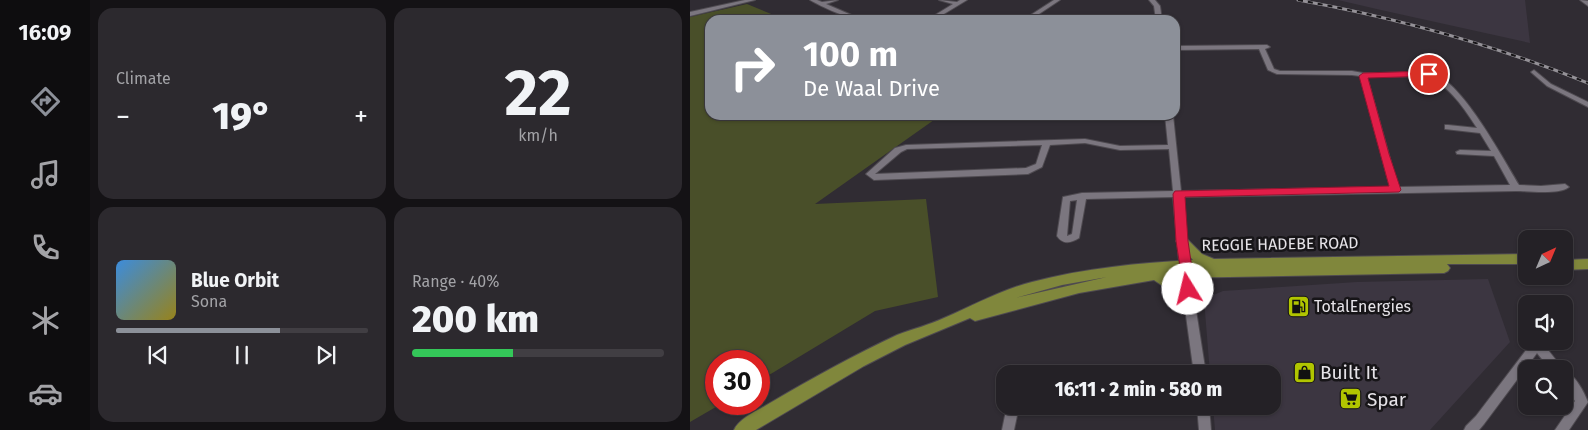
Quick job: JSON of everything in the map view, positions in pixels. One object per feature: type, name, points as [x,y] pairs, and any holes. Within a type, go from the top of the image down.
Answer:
[{"type":"main road","points":[[1182,241],[1198,257],[1210,264]]},
{"type":"main road","name":"REGGIE HADEBE ROAD","points":[[742,430],[826,378],[903,340],[954,320],[1056,292],[1210,264],[1338,260],[1518,259]]},
{"type":"main road","points":[[1573,259],[1588,259]]},
{"type":"main road","points":[[1573,265],[1588,264]]},
{"type":"main road","name":"REGGIE HADEBE ROAD","points":[[954,320],[965,312],[1010,294],[1054,282],[1121,270],[1518,265]]},
{"type":"main road","points":[[1154,275],[1175,287],[1192,306]]},
{"type":"street","points":[[690,14],[752,0]]},
{"type":"street","points":[[813,0],[848,15]]},
{"type":"street","points":[[820,4],[835,0]]},
{"type":"street","points":[[942,0],[958,4]]},
{"type":"street","points":[[939,15],[964,0]]},
{"type":"street","points":[[1034,15],[1057,0]]},
{"type":"street","points":[[1152,0],[1157,6],[1158,15]]},
{"type":"street","points":[[1582,0],[1588,4]]},
{"type":"street","points":[[1180,48],[1265,47],[1271,70],[1291,74],[1352,73],[1363,76],[1396,74],[1436,75],[1444,81],[1474,118],[1516,188]]},
{"type":"street","points":[[1534,72],[1549,85],[1588,105]]},
{"type":"street","points":[[1363,76],[1384,154],[1396,190]]},
{"type":"street","points":[[1170,120],[1179,194],[1185,268],[1192,306],[1199,365]]},
{"type":"street","points":[[1448,127],[1482,131]]},
{"type":"street","points":[[1047,143],[1039,165],[1034,169],[1022,172],[874,177],[870,174],[898,150],[906,147],[1085,141],[1130,148],[1173,147]]},
{"type":"street","points":[[1460,152],[1496,154]]},
{"type":"street","points":[[1082,196],[1076,236],[1071,239],[1065,238],[1062,236],[1062,223],[1066,199],[1082,196],[1541,189],[1565,187]]},
{"type":"street","points":[[1526,360],[1537,345],[1550,360]]},
{"type":"street","points":[[1470,430],[1480,420],[1518,370]]},
{"type":"street","points":[[1573,388],[1582,402],[1573,414]]},
{"type":"street","points":[[1008,430],[1011,415]]},
{"type":"street","points":[[1204,415],[1205,430]]},
{"type":"street","points":[[1561,430],[1572,415]]},
{"type":"shaded area","points":[[1338,0],[1525,0],[1530,43],[1381,10]]},
{"type":"shaded area","points":[[1488,279],[1510,342],[1430,430],[1215,430],[1214,415],[1281,415],[1281,365],[1209,365],[1204,299],[1223,291],[1357,282]]},
{"type":"green space","points":[[747,4],[774,15],[705,15],[705,120],[934,120],[815,204],[926,199],[938,297],[875,311],[770,374],[770,350],[705,350],[705,413],[690,422],[690,17]]},
{"type":"railway","points":[[1298,0],[1372,15],[1445,34],[1553,69],[1588,83]]},
{"type":"place","name":"TotalEnergies","points":[[1298,306]]},
{"type":"place","name":"Built It","points":[[1304,372]]},
{"type":"place","name":"Spar","points":[[1351,399]]},
{"type":"route","points":[[1188,289],[1179,194],[1396,190],[1384,154],[1363,76],[1370,74],[1429,74]]}]
